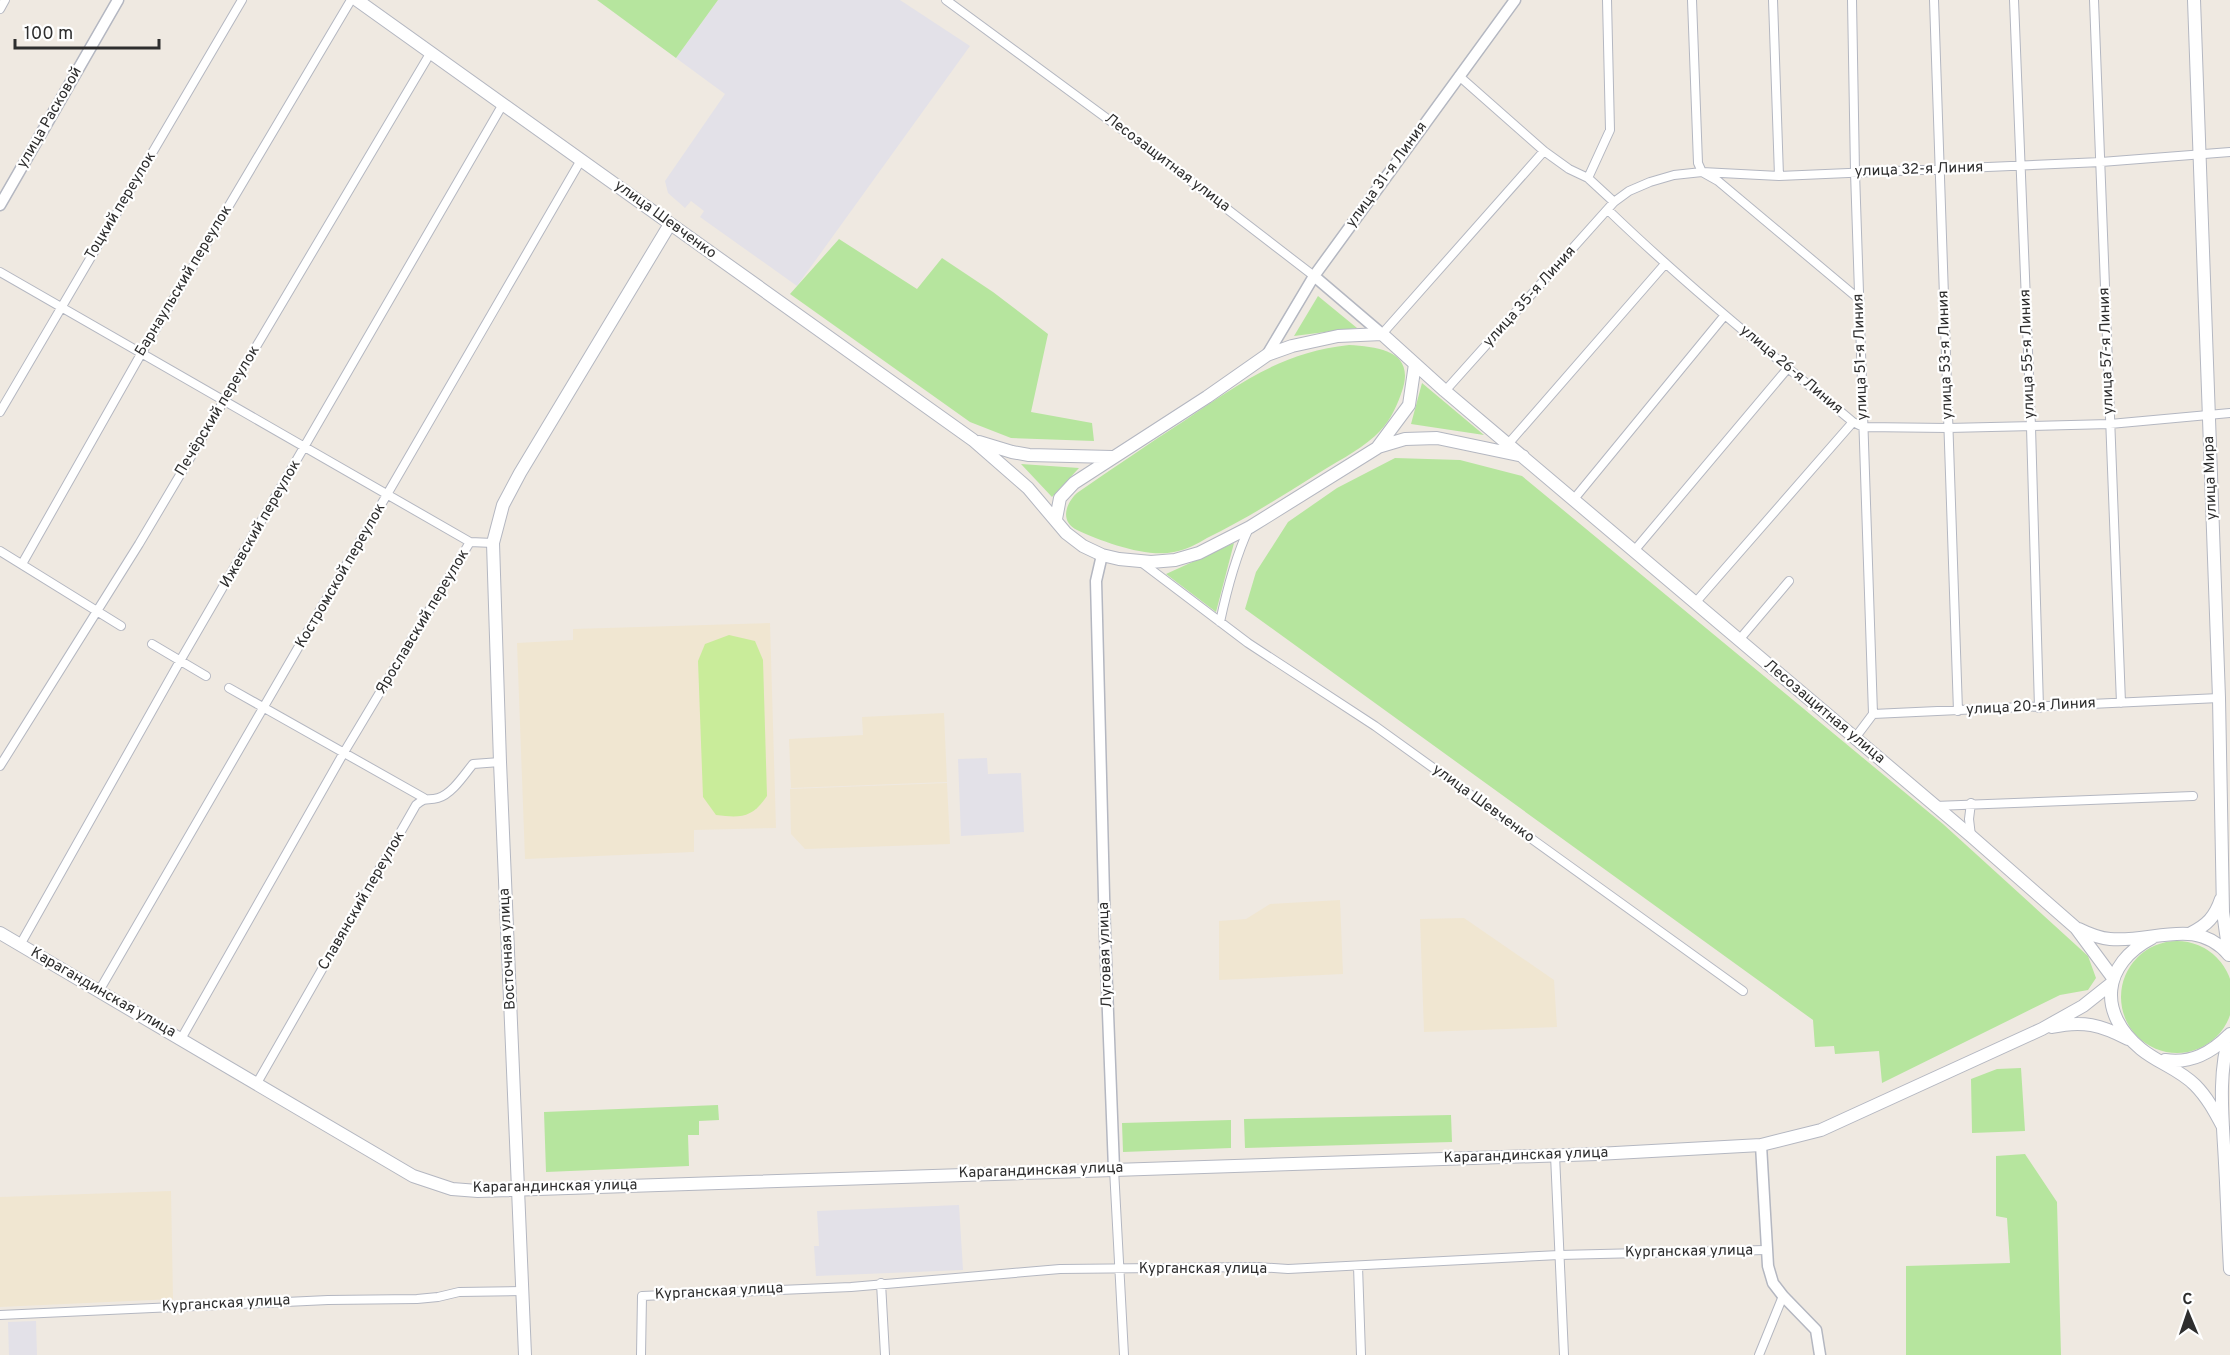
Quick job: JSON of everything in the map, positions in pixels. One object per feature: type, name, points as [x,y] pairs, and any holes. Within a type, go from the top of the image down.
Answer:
[{"type":"main road","name":"улица Шевченко","points":[[357,0],[972,440],[1014,474],[1073,538],[1102,555]]},
{"type":"main road","name":"улица Мира","points":[[2194,0],[2219,698],[2224,925],[2230,956]]},
{"type":"main road","points":[[493,543],[503,505],[520,473],[669,224]]},
{"type":"main road","points":[[1056,519],[1058,504],[1064,492],[1084,476],[1207,397],[1267,355],[1300,344],[1338,336],[1382,334]]},
{"type":"main road","name":"Лесозащитная улица","points":[[1382,334],[1445,391],[1971,836],[2076,928],[2112,981]]},
{"type":"main road","points":[[1102,555],[1141,562],[1185,558],[1250,527],[1377,448],[1409,405],[1415,364]]},
{"type":"main road","name":"Лесозащитная улица","points":[[1377,448],[1405,439],[1437,438],[1524,456]]},
{"type":"main road","name":"улица Шевченко","points":[[972,440],[1012,453],[1112,457]]},
{"type":"main road","name":"Восточная улица","points":[[493,543],[525,1355]]},
{"type":"main road","points":[[2191,933],[2210,921],[2217,911],[2223,892]]},
{"type":"main road","points":[[2076,928],[2094,936],[2109,939],[2152,938],[2171,933],[2191,933],[2205,936],[2219,943],[2230,956]]},
{"type":"main road","name":"Карагандинская улица","points":[[0,933],[413,1176],[452,1189],[518,1191],[1555,1155],[1761,1145],[1821,1130],[2043,1029],[2083,1006],[2112,981],[2126,956],[2137,946],[2152,938]]},
{"type":"main road","points":[[2112,981],[2115,1015],[2121,1029],[2144,1051],[2176,1069],[2194,1084],[2208,1100],[2223,1126]]},
{"type":"main road","points":[[2043,1029],[2081,1023],[2097,1025],[2133,1042]]},
{"type":"main road","points":[[2158,1059],[2174,1062],[2191,1060],[2218,1046],[2230,1034]]},
{"type":"main road","points":[[2230,1034],[2223,1068],[2223,1126],[2230,1269]]},
{"type":"street","points":[[0,9],[5,0]]},
{"type":"street","name":"улица Расковой","points":[[0,205],[118,0]]},
{"type":"street","name":"Тоцкий переулок","points":[[0,412],[242,0]]},
{"type":"street","name":"Барнаульский переулок","points":[[22,564],[141,354],[351,0]]},
{"type":"street","name":"Лесозащитная улица","points":[[946,0],[1175,169],[1314,276],[1382,334]]},
{"type":"street","name":"улица 31-я Линия","points":[[1267,355],[1314,276],[1515,0]]},
{"type":"street","points":[[1588,178],[1610,130],[1607,0]]},
{"type":"street","points":[[1692,0],[1698,163],[1702,172],[1718,181],[1860,300]]},
{"type":"street","points":[[1773,0],[1779,176]]},
{"type":"street","name":"улица 51-я Линия","points":[[1852,0],[1873,714]]},
{"type":"street","name":"улица 53-я Линия","points":[[1934,0],[1958,711]]},
{"type":"street","name":"улица 55-я Линия","points":[[2014,0],[2031,426],[2039,708]]},
{"type":"street","name":"улица 57-я Линия","points":[[2094,0],[2121,703]]},
{"type":"street","name":"Печёрский переулок","points":[[0,766],[98,611],[431,52]]},
{"type":"street","points":[[1459,76],[1544,151],[1569,169],[1588,178],[1614,202]]},
{"type":"street","name":"Ижевский переулок","points":[[20,945],[180,661],[503,104]]},
{"type":"street","points":[[1382,334],[1544,151]]},
{"type":"street","name":"улица 32-я Линия","points":[[1614,202],[1629,191],[1650,182],[1674,175],[1702,172],[1779,176],[2101,162],[2230,152]]},
{"type":"street","name":"Костромской переулок","points":[[99,991],[581,160]]},
{"type":"street","name":"улица 35-я Линия","points":[[1445,391],[1614,202]]},
{"type":"street","name":"улица 26-я Линия","points":[[1608,210],[1665,264],[1853,422],[1863,427],[1948,428],[2110,424],[2230,413]]},
{"type":"street","points":[[1509,443],[1665,264]]},
{"type":"street","points":[[0,272],[470,543]]},
{"type":"street","points":[[1574,499],[1725,315]]},
{"type":"street","points":[[1634,551],[1788,368]]},
{"type":"street","points":[[1695,603],[1853,422]]},
{"type":"street","points":[[1220,622],[1229,581],[1250,527]]},
{"type":"street","name":"Ярославский переулок","points":[[181,1039],[343,754],[470,543],[493,543]]},
{"type":"street","points":[[0,551],[121,626]]},
{"type":"street","name":"Луговая улица","points":[[1102,555],[1096,581],[1105,935],[1124,1355]]},
{"type":"street","name":"улица Шевченко","points":[[1141,562],[1248,643],[1375,726],[1743,991]]},
{"type":"street","points":[[1739,640],[1790,581]]},
{"type":"street","points":[[152,644],[206,676]]},
{"type":"street","points":[[229,688],[424,798],[438,798],[448,793],[473,764],[500,762]]},
{"type":"street","name":"улица 20-я Линия","points":[[1873,714],[2219,698]]},
{"type":"street","points":[[1855,738],[1873,714]]},
{"type":"street","points":[[1935,806],[2193,796]]},
{"type":"street","name":"Славянский переулок","points":[[257,1083],[416,805],[424,798]]},
{"type":"street","points":[[1971,803],[1969,819],[1971,836]]},
{"type":"street","points":[[1761,1145],[1768,1266],[1773,1283],[1816,1330],[1820,1355]]},
{"type":"street","points":[[1555,1155],[1564,1355]]},
{"type":"street","name":"Курганская улица","points":[[641,1355],[642,1296],[851,1287],[1060,1269],[1258,1267],[1288,1269],[1559,1255],[1766,1250]]},
{"type":"street","points":[[1358,1266],[1361,1355]]},
{"type":"street","points":[[881,1283],[885,1355]]},
{"type":"street","name":"Курганская улица","points":[[0,1315],[328,1300],[438,1298],[459,1292],[523,1290]]},
{"type":"street","points":[[1759,1355],[1783,1296]]},
{"type":"shaded area","points":[[718,0],[900,0],[970,46],[797,286],[700,217],[704,211],[691,201],[685,208],[668,193],[665,181],[725,94],[676,58]]},
{"type":"shaded area","points":[[770,623],[776,828],[694,830],[694,852],[525,859],[517,643],[573,640],[573,629]]},
{"type":"shaded area","points":[[944,713],[947,782],[791,788],[789,739],[863,735],[862,717]]},
{"type":"shaded area","points":[[987,758],[988,774],[1021,773],[1024,832],[961,836],[958,759]]},
{"type":"shaded area","points":[[947,783],[950,844],[805,849],[791,834],[790,789]]},
{"type":"shaded area","points":[[1340,900],[1343,974],[1219,980],[1219,921],[1246,919],[1270,904]]},
{"type":"shaded area","points":[[1464,918],[1554,980],[1557,1027],[1424,1032],[1420,919]]},
{"type":"shaded area","points":[[171,1191],[173,1299],[0,1307],[0,1197]]},
{"type":"shaded area","points":[[959,1205],[963,1270],[816,1276],[814,1246],[819,1246],[817,1211]]},
{"type":"shaded area","points":[[36,1321],[37,1355],[9,1355],[8,1322]]},
{"type":"green space","points":[[597,0],[718,0],[676,58]]},
{"type":"green space","points":[[839,239],[917,289],[942,258],[993,292],[1048,334],[1031,412],[1092,423],[1094,441],[1011,438],[970,422],[790,294]]},
{"type":"green space","points":[[1318,296],[1357,328],[1294,336]]},
{"type":"green space","points":[[1349,345],[1384,350],[1393,354],[1404,369],[1405,380],[1394,412],[1387,422],[1375,436],[1353,452],[1248,516],[1195,545],[1178,551],[1151,553],[1125,548],[1077,530],[1068,522],[1067,507],[1077,493],[1223,394],[1282,362],[1325,349]]},
{"type":"green space","points":[[1422,383],[1484,435],[1411,424]]},
{"type":"green space","points":[[1395,458],[1460,460],[1522,476],[1943,824],[2088,956],[2096,978],[2088,990],[2060,995],[1882,1083],[1879,1051],[1835,1054],[1834,1046],[1815,1047],[1813,1020],[1245,609],[1256,572],[1288,522],[1337,488]]},
{"type":"green space","points":[[1021,464],[1079,468],[1052,497]]},
{"type":"green space","points":[[1234,543],[1216,612],[1166,574]]},
{"type":"green space","points":[[729,635],[755,641],[763,660],[767,796],[756,809],[739,816],[716,815],[703,797],[698,661],[705,644]]},
{"type":"green space","points":[[2177,941],[2198,946],[2216,958],[2228,976],[2233,997],[2228,1018],[2216,1036],[2198,1048],[2177,1053],[2156,1048],[2138,1036],[2126,1018],[2121,997],[2126,976],[2138,958],[2156,946]]},
{"type":"green space","points":[[2021,1068],[2025,1131],[1972,1133],[1971,1079],[1997,1069]]},
{"type":"green space","points":[[718,1105],[719,1120],[699,1121],[699,1135],[688,1135],[689,1166],[546,1172],[544,1112]]},
{"type":"green space","points":[[1451,1115],[1452,1142],[1245,1148],[1244,1119]]},
{"type":"green space","points":[[1231,1120],[1231,1148],[1123,1152],[1122,1123]]},
{"type":"green space","points":[[2025,1154],[2057,1202],[2061,1355],[1906,1355],[1906,1266],[2010,1263],[2007,1218],[1996,1216],[1996,1156]]}]
